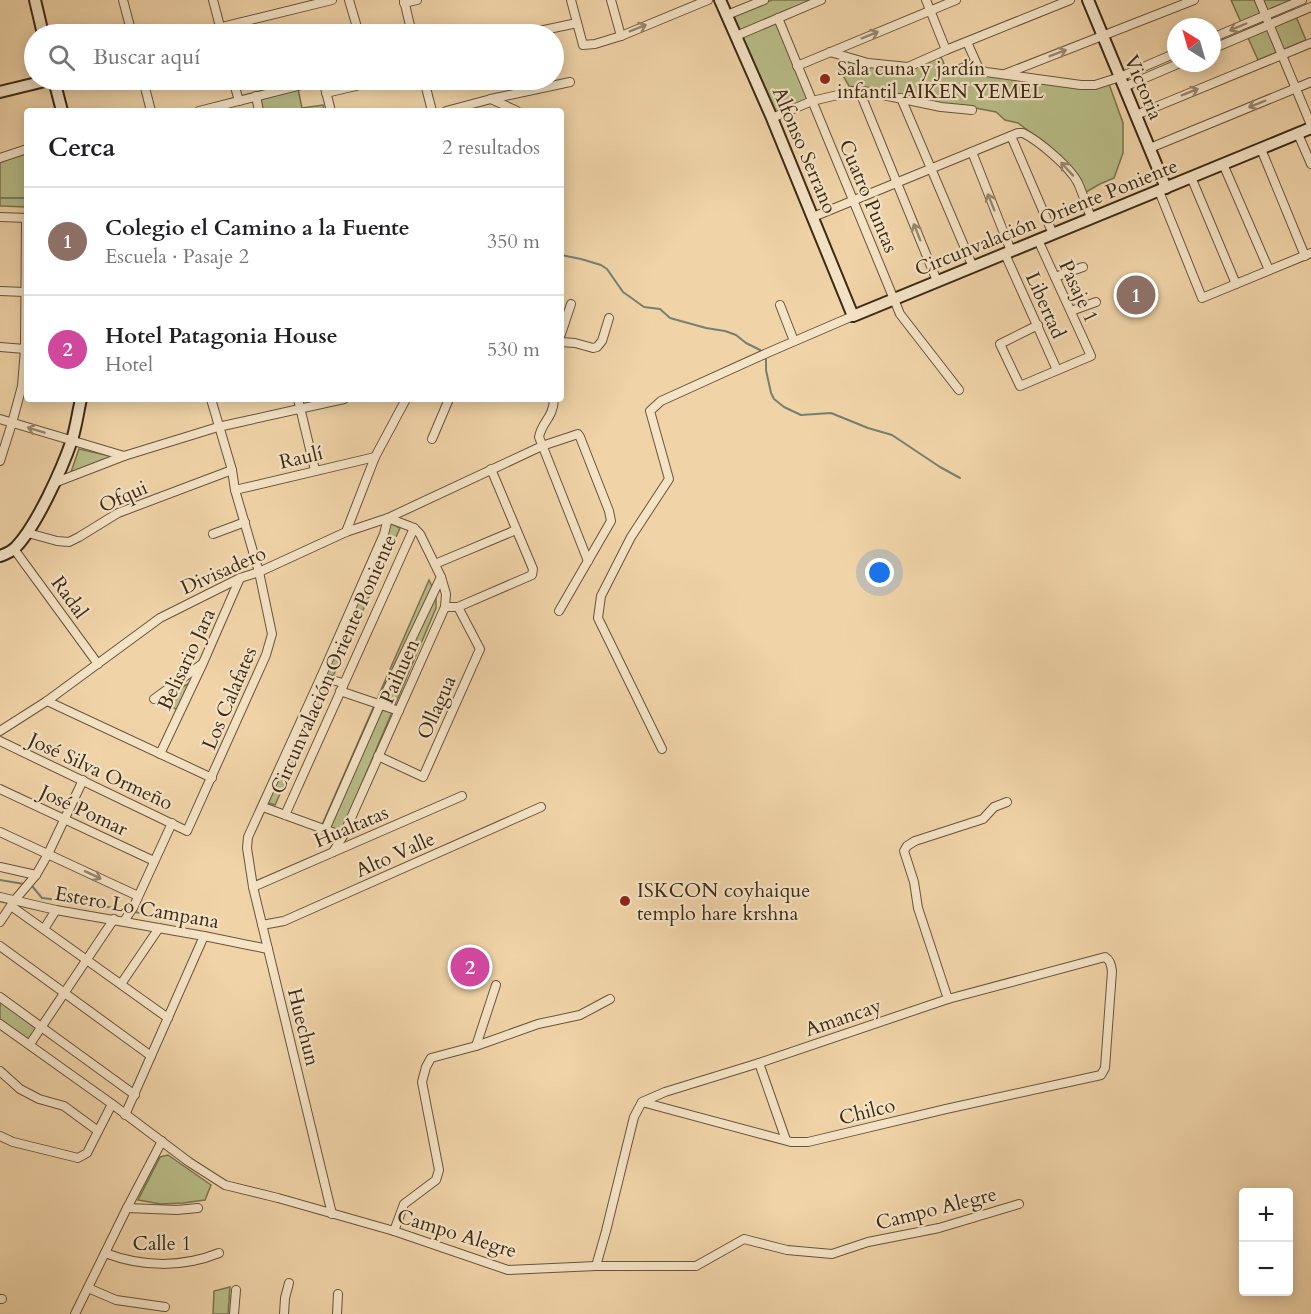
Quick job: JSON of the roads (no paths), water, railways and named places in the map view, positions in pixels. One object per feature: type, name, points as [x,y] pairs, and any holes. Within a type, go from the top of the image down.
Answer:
[{"type":"street","points":[[35,0],[41,24]]},
{"type":"street","points":[[123,0],[129,24]]},
{"type":"street","points":[[213,0],[219,24]]},
{"type":"street","points":[[286,0],[289,11]]},
{"type":"street","points":[[245,24],[332,0]]},
{"type":"street","points":[[349,0],[356,24]]},
{"type":"street","points":[[410,24],[404,2],[417,0]]},
{"type":"street","points":[[571,0],[583,45],[621,36],[708,0]]},
{"type":"street","points":[[611,0],[621,36]]},
{"type":"street","name":"Alfonso Serrano","points":[[720,0],[772,118],[853,316]]},
{"type":"street","points":[[727,15],[764,0]]},
{"type":"street","points":[[736,36],[821,0]]},
{"type":"street","points":[[926,0],[946,50]]},
{"type":"street","points":[[797,66],[956,0]]},
{"type":"street","points":[[830,52],[868,63],[908,67],[1070,0]]},
{"type":"street","name":"Victoria","points":[[1088,0],[1150,148],[1202,298],[1236,284]]},
{"type":"street","points":[[1003,75],[1194,0]]},
{"type":"street","points":[[1258,0],[1311,127]]},
{"type":"street","points":[[1221,34],[1302,0]]},
{"type":"street","points":[[1221,45],[1311,7]]},
{"type":"street","name":"Cuatro Puntas","points":[[778,18],[900,314],[959,390]]},
{"type":"street","points":[[564,26],[578,23]]},
{"type":"street","points":[[967,42],[979,69],[986,72],[1081,85],[1122,82],[1167,67]]},
{"type":"street","points":[[1136,115],[1311,43]]},
{"type":"street","points":[[1122,82],[1167,58]]},
{"type":"street","points":[[564,83],[570,82]]},
{"type":"street","points":[[1150,148],[1311,82]]},
{"type":"street","points":[[0,92],[24,86]]},
{"type":"street","points":[[57,90],[61,108]]},
{"type":"street","points":[[146,90],[150,108]]},
{"type":"street","points":[[236,90],[239,101]]},
{"type":"street","points":[[212,108],[281,90]]},
{"type":"street","points":[[326,90],[330,108]]},
{"type":"street","points":[[327,93],[339,90]]},
{"type":"street","points":[[427,90],[431,108]]},
{"type":"street","points":[[457,108],[533,90]]},
{"type":"street","points":[[772,118],[812,101],[859,90],[941,107],[972,110]]},
{"type":"street","points":[[859,90],[937,281]]},
{"type":"street","points":[[256,96],[258,108]]},
{"type":"street","points":[[901,98],[973,267]]},
{"type":"street","points":[[491,99],[510,108]]},
{"type":"street","name":"Circunvalación Oriente Poniente","points":[[662,749],[598,618],[601,596],[630,537],[669,479],[650,411],[661,401],[754,358],[1311,127]]},
{"type":"street","points":[[813,217],[1018,133],[1023,133],[1071,172],[1078,183],[1091,219]]},
{"type":"street","points":[[1298,134],[1311,164]]},
{"type":"street","points":[[1011,136],[1053,234]]},
{"type":"street","points":[[1191,177],[1236,284],[1308,254],[1261,149]]},
{"type":"street","points":[[0,158],[24,150]]},
{"type":"street","name":"Libertad","points":[[972,152],[1008,252],[1057,370]]},
{"type":"street","points":[[1223,164],[1269,270]]},
{"type":"street","points":[[0,217],[24,218]]},
{"type":"street","name":"Pasaje 1","points":[[1038,240],[1091,356],[1057,370]]},
{"type":"street","points":[[1055,277],[1083,267]]},
{"type":"street","points":[[0,291],[24,292]]},
{"type":"street","points":[[1071,311],[1096,302]]},
{"type":"street","points":[[564,325],[571,304]]},
{"type":"street","points":[[780,305],[794,341]]},
{"type":"street","points":[[564,342],[597,347],[602,341],[609,318]]},
{"type":"street","points":[[1038,325],[1000,344],[1020,386],[1057,370]]},
{"type":"street","points":[[0,347],[24,350]]},
{"type":"street","points":[[0,461],[22,386],[24,362]]},
{"type":"street","points":[[0,556],[14,549],[28,533],[54,483],[72,440],[80,402]]},
{"type":"street","name":"Los Calafates","points":[[187,831],[266,655],[272,634],[259,572],[212,402]]},
{"type":"street","points":[[299,402],[315,470]]},
{"type":"street","points":[[54,483],[124,456],[218,427],[329,402]]},
{"type":"street","points":[[346,532],[375,457],[404,402]]},
{"type":"street","points":[[432,439],[448,402]]},
{"type":"street","points":[[554,402],[552,412],[540,431],[539,437],[588,561],[559,611]]},
{"type":"street","points":[[0,419],[124,456]]},
{"type":"street","name":"Divisadero","points":[[0,731],[47,701],[160,618],[240,578],[259,572],[346,532],[388,518],[542,446],[578,434],[611,520],[588,561]]},
{"type":"street","name":"Raulí","points":[[235,490],[375,457]]},
{"type":"street","points":[[343,836],[263,807],[384,534],[388,518],[414,528],[420,534],[441,577],[446,594],[445,607],[458,607],[532,575],[533,569],[491,469]]},
{"type":"street","name":"Ofqui","points":[[28,533],[69,542],[118,513],[231,470]]},
{"type":"street","points":[[213,534],[245,522]]},
{"type":"street","name":"Circunvalación Oriente Poniente","points":[[285,815],[414,528]]},
{"type":"street","points":[[435,564],[516,530]]},
{"type":"street","name":"Radal","points":[[14,549],[98,664]]},
{"type":"street","points":[[325,830],[380,705],[441,577]]},
{"type":"street","name":"Belisario Jara","points":[[160,754],[240,578]]},
{"type":"street","name":"Paihuen","points":[[333,852],[343,836],[445,607]]},
{"type":"street","name":"Ollagua","points":[[378,756],[423,777],[480,649],[458,607]]},
{"type":"street","points":[[154,699],[203,663]]},
{"type":"street","points":[[321,677],[380,705],[399,711]]},
{"type":"street","points":[[47,701],[212,778]]},
{"type":"street","name":"José Silva Ormeño","points":[[0,741],[187,831]]},
{"type":"street","points":[[0,922],[34,878],[83,780]]},
{"type":"street","name":"José Pomar","points":[[0,789],[154,861]]},
{"type":"street","name":"Hualtatas","points":[[253,887],[462,796]]},
{"type":"street","points":[[948,999],[918,908],[914,882],[904,851],[915,841],[983,819],[994,807],[1007,802]]},
{"type":"street","name":"Huechun","points":[[263,807],[248,837],[247,848],[253,887],[332,1214]]},
{"type":"street","name":"Alto Valle","points":[[262,925],[284,921],[541,807]]},
{"type":"street","points":[[126,920],[172,822]]},
{"type":"street","points":[[0,832],[138,896]]},
{"type":"street","points":[[0,867],[34,878]]},
{"type":"street","name":"Estero Lo Campana","points":[[0,897],[13,903],[126,920],[268,949]]},
{"type":"street","points":[[13,903],[44,929],[168,1018]]},
{"type":"street","points":[[44,929],[56,910]]},
{"type":"street","points":[[30,1044],[114,920]]},
{"type":"street","points":[[121,984],[159,928]]},
{"type":"street","points":[[125,1114],[204,936]]},
{"type":"street","points":[[0,946],[151,1056]]},
{"type":"street","name":"Amancay","points":[[642,1102],[665,1092],[948,999],[1105,957],[1111,964],[1112,971],[1105,1068],[1101,1074]]},
{"type":"street","points":[[476,1046],[496,985]]},
{"type":"street","points":[[0,997],[135,1095]]},
{"type":"street","points":[[394,1231],[404,1204],[436,1180],[439,1170],[423,1082],[426,1067],[431,1058],[476,1046],[538,1024],[580,1015],[610,999]]},
{"type":"street","name":"Campo Alegre","points":[[0,1024],[189,1162],[225,1185],[394,1231],[508,1270],[596,1266],[696,1266],[744,1239],[788,1250],[832,1254],[868,1242],[939,1228],[1019,1204]]},
{"type":"street","points":[[759,1063],[786,1140]]},
{"type":"street","points":[[0,1071],[20,1089],[39,1099],[64,1106],[98,1131]]},
{"type":"street","name":"Chilco","points":[[642,1102],[791,1142],[808,1142],[1101,1074]]},
{"type":"street","points":[[596,1266],[634,1117],[642,1102]]},
{"type":"street","points":[[0,1136],[13,1142],[78,1158],[87,1153],[112,1104]]},
{"type":"street","points":[[75,1314],[162,1142]]},
{"type":"street","points":[[127,1208],[177,1210],[198,1208]]},
{"type":"street","name":"Calle 1","points":[[105,1253],[139,1263],[173,1264],[193,1262],[219,1253]]},
{"type":"street","points":[[284,1314],[289,1283]]},
{"type":"street","points":[[88,1288],[116,1300],[165,1307]]},
{"type":"street","points":[[234,1314],[236,1290]]},
{"type":"street","points":[[337,1314],[338,1294]]},
{"type":"waterway","points":[[0,198],[24,198]]},
{"type":"waterway","points":[[564,256],[601,265],[607,269],[623,292],[644,307],[660,309],[670,318],[736,335],[760,350],[766,360],[771,393],[774,399],[784,407],[801,415],[831,413],[892,435],[960,478]]},
{"type":"waterway","points":[[0,880],[24,884]]},
{"type":"waterway","points":[[29,886],[32,886],[42,898],[129,911]]},
{"type":"waterway","points":[[134,912],[185,918]]},
{"type":"place","name":"Sala cuna y jardín infantil AIKEN YEMEL","points":[[825,79]]},
{"type":"place","name":"Colegio el Camino a la Fuente","points":[[1136,295]]},
{"type":"place","name":"ISKCON coyhaique templo hare krshna","points":[[625,901]]},
{"type":"place","name":"Hotel Patagonia House","points":[[470,967]]}]
